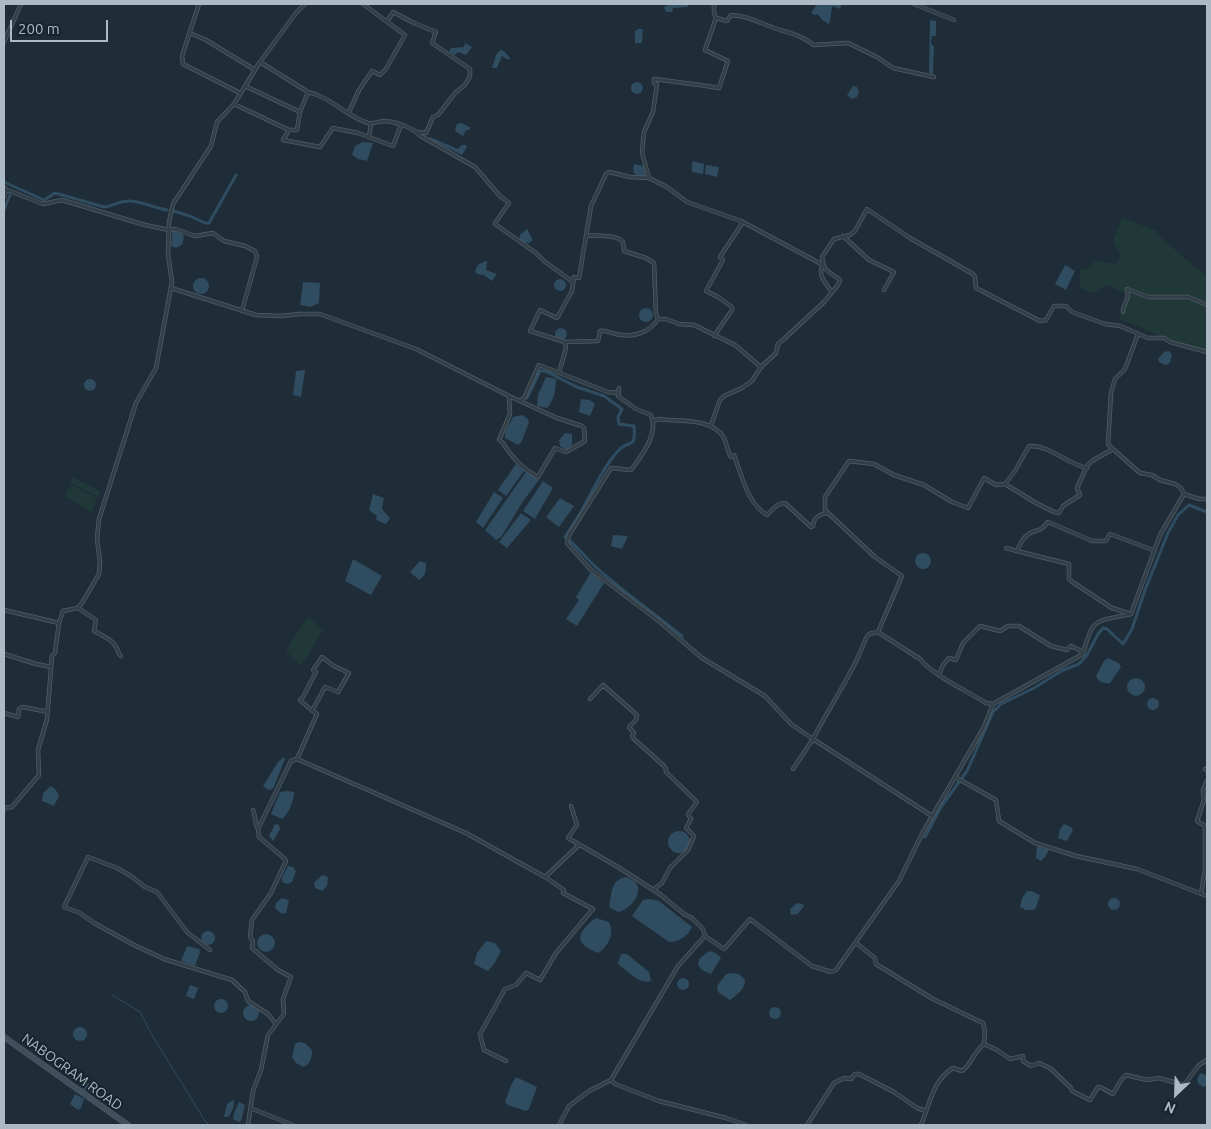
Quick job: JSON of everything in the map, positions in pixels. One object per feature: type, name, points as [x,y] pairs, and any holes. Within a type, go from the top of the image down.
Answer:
[{"type":"main road","name":"NABOGRAM ROAD","points":[[4,1037],[128,1125]]},
{"type":"street","points":[[4,42],[21,4]]},
{"type":"street","points":[[199,4],[182,56],[184,64],[240,93]]},
{"type":"street","points":[[4,810],[5,808],[12,807],[39,775],[38,750],[48,712],[51,667],[59,623],[64,611],[78,608],[87,597],[100,570],[97,539],[99,519],[136,403],[156,368],[171,288],[168,254],[170,213],[211,146],[217,122],[234,104],[260,62],[296,13],[305,4]]},
{"type":"street","points":[[348,112],[359,90],[372,71],[380,76],[406,35],[363,4]]},
{"type":"street","points":[[648,178],[642,153],[644,132],[653,112],[657,84],[654,83],[654,79],[718,88],[728,61],[705,50],[716,18],[714,4]]},
{"type":"street","points":[[914,4],[954,20]]},
{"type":"street","points":[[387,22],[393,12],[436,32],[432,43],[470,69],[470,76],[465,85],[455,93],[438,115],[433,117],[426,133],[416,132]]},
{"type":"street","points":[[716,18],[727,21],[731,14],[752,18],[772,27],[808,38],[814,45],[848,43],[877,57],[893,68],[934,77]]},
{"type":"street","points":[[190,33],[206,40],[256,70]]},
{"type":"street","points":[[260,62],[308,92],[316,94],[358,119],[372,124],[384,121],[401,125],[475,167],[500,196],[509,203],[495,223],[497,227],[536,253],[573,282]]},
{"type":"street","points":[[246,86],[300,112]]},
{"type":"street","points":[[234,104],[288,130],[296,130],[300,112],[308,92]]},
{"type":"street","points":[[369,137],[372,124]]},
{"type":"street","points":[[288,130],[283,140],[320,147],[333,128],[369,137],[393,146],[401,125]]},
{"type":"street","points":[[658,319],[653,327],[640,334],[628,336],[600,331],[598,341],[565,342],[530,331],[540,310],[557,318],[572,291],[574,277],[579,278],[591,206],[606,174],[609,172],[630,177],[648,178],[668,187],[688,202],[741,221],[823,265]]},
{"type":"street","points":[[4,197],[4,188],[43,204],[62,200],[145,225],[169,230],[175,229],[195,236],[213,233],[224,241],[238,246],[245,246],[254,251],[257,257],[242,311]]},
{"type":"street","points":[[711,425],[720,400],[752,381],[761,367],[776,353],[778,344],[824,302],[838,284],[840,280],[829,274],[823,265],[822,257],[834,239],[850,235],[855,231],[867,209],[910,238],[973,274],[976,288],[1040,321],[1046,320],[1054,306],[1066,306],[1072,312],[1105,324],[1120,326],[1148,338],[1164,338],[1170,342],[1207,352]]},
{"type":"street","points":[[714,336],[729,315],[732,307],[706,291],[723,260],[720,257],[742,225],[741,221]]},
{"type":"street","points":[[586,236],[619,238],[623,243],[624,251],[646,258],[654,263],[656,314],[658,319]]},
{"type":"street","points":[[843,236],[869,260],[894,272],[884,290]]},
{"type":"street","points":[[823,265],[820,268],[821,277],[831,291]]},
{"type":"street","points":[[171,288],[256,315],[320,314],[416,349],[509,396],[584,428],[585,441],[566,452],[555,448],[538,477],[520,465],[499,440],[510,414],[509,396]]},
{"type":"street","points":[[1123,312],[1128,296],[1127,289],[1148,297],[1188,297],[1207,306]]},
{"type":"street","points":[[658,319],[666,319],[679,324],[694,326],[735,345],[761,367]]},
{"type":"street","points":[[1138,334],[1125,369],[1115,379],[1111,392],[1108,444],[1140,473],[1152,475],[1160,480],[1175,484],[1181,488],[1184,494],[1199,499],[1207,499]]},
{"type":"street","points":[[559,373],[566,348],[565,342]]},
{"type":"street","points":[[521,401],[539,365],[608,392],[619,390],[618,396],[622,400],[651,415],[654,421],[652,437],[631,470],[612,468],[569,535],[566,543],[590,569],[660,622],[702,658],[765,696],[791,724],[932,816]]},
{"type":"street","points":[[654,421],[658,419],[711,425],[716,428],[725,439],[730,457],[734,455],[747,491],[761,512],[767,516],[773,508],[781,503],[785,503],[811,527],[813,526],[814,519],[819,515],[828,513]]},
{"type":"street","points":[[1005,484],[1015,471],[1029,446],[1038,446],[1087,468]]},
{"type":"street","points":[[878,632],[902,576],[875,557],[825,510],[825,497],[849,461],[874,464],[968,508],[984,478],[996,485],[1005,484],[1036,504],[1060,513],[1063,506],[1080,495],[1077,488],[1092,461],[1113,450]]},
{"type":"street","points":[[1131,614],[1153,550],[1168,519],[1184,494]]},
{"type":"street","points":[[1017,550],[1030,533],[1041,531],[1048,522],[1092,541],[1106,541],[1110,534],[1153,550]]},
{"type":"street","points":[[1006,548],[1069,564],[1069,579],[1071,581],[1112,608],[1131,614]]},
{"type":"street","points":[[78,608],[96,620],[94,631],[117,646],[121,656]]},
{"type":"street","points":[[4,610],[59,623]]},
{"type":"street","points":[[793,769],[843,683],[852,671],[869,634],[878,632],[920,659],[923,664],[986,703],[993,704],[1083,654],[1090,630],[1097,621],[1131,614]]},
{"type":"street","points":[[939,674],[945,661],[949,658],[956,660],[964,643],[980,626],[1000,631],[1008,626],[1016,626],[1051,646],[1067,650],[1071,646],[1083,654]]},
{"type":"street","points":[[4,654],[51,667]]},
{"type":"street","points":[[297,760],[317,714],[312,711],[300,700],[303,698],[316,672],[313,670],[322,657],[334,666],[349,673],[338,692],[325,687],[312,711]]},
{"type":"street","points":[[590,699],[603,685],[631,709],[637,715],[636,720],[629,727],[634,733],[633,738],[664,766],[666,772],[697,802],[688,814],[691,819],[686,828],[694,836],[688,850],[670,868],[662,883],[653,890]]},
{"type":"street","points":[[571,806],[577,824],[568,838],[653,890],[692,918],[703,929],[705,936],[724,949],[750,919],[812,966],[831,972],[836,970],[856,944],[899,881],[932,816],[956,778],[984,727],[993,704]]},
{"type":"street","points":[[4,713],[18,717],[19,709],[23,707],[48,712]]},
{"type":"street","points":[[258,829],[291,761],[297,760],[466,832],[545,877],[564,890],[563,893],[593,909],[556,953],[540,980],[526,973],[516,985],[506,988],[499,998],[480,1034],[480,1039],[484,1050],[506,1061]]},
{"type":"street","points":[[956,778],[996,800],[999,821],[1035,843],[1076,856],[1137,869],[1207,896]]},
{"type":"street","points":[[1201,894],[1205,870],[1205,826],[1197,822],[1204,800],[1202,790],[1207,781]]},
{"type":"street","points":[[248,1125],[256,1080],[261,1070],[268,1035],[284,1014],[283,999],[291,977],[278,970],[252,948],[253,941],[250,937],[252,920],[271,893],[286,861],[258,837],[253,810]]},
{"type":"street","points":[[545,877],[580,845]]},
{"type":"street","points":[[210,950],[187,932],[157,892],[145,888],[131,876],[117,868],[88,857],[64,907],[80,913],[134,945],[164,959],[232,980],[245,992],[248,1000],[259,1007],[276,1024]]},
{"type":"street","points":[[559,1125],[569,1106],[589,1091],[612,1080],[678,966],[705,936]]},
{"type":"street","points":[[856,944],[876,958],[876,964],[879,967],[889,971],[934,999],[983,1023],[985,1031],[984,1044],[974,1054],[968,1067],[962,1071],[953,1068],[945,1074],[932,1092],[921,1125]]},
{"type":"street","points":[[984,1044],[1010,1059],[1023,1056],[1023,1061],[1031,1066],[1039,1063],[1050,1068],[1072,1091],[1090,1100],[1098,1087],[1113,1094],[1126,1075],[1147,1080],[1159,1078],[1184,1085],[1199,1065],[1207,1060]]},
{"type":"street","points":[[807,1125],[834,1083],[838,1080],[851,1079],[855,1074],[859,1074],[894,1092],[917,1108],[926,1111]]},
{"type":"street","points":[[612,1080],[615,1084],[659,1102],[726,1118],[746,1125]]},
{"type":"street","points":[[250,1108],[293,1125]]},
{"type":"green space","points":[[1122,218],[1158,231],[1156,237],[1159,236],[1207,277],[1207,352],[1183,345],[1119,319],[1130,295],[1106,285],[1093,293],[1080,288],[1080,270],[1090,267],[1094,260],[1115,264],[1122,256],[1113,242]]},
{"type":"green space","points":[[73,477],[100,491],[99,497],[70,483]]},
{"type":"green space","points":[[70,485],[97,498],[92,512],[65,496]]},
{"type":"green space","points":[[308,616],[323,631],[301,666],[286,651]]},
{"type":"water","points":[[689,4],[688,7],[673,8],[672,12],[666,12],[664,7],[668,5]]},
{"type":"water","points":[[817,4],[842,4],[840,9],[833,6],[829,24],[822,20],[818,14],[814,15],[811,13]]},
{"type":"water","points":[[930,20],[936,21],[936,36],[932,36],[931,43],[934,47],[933,74],[929,73]]},
{"type":"water","points":[[643,29],[642,43],[635,43],[635,31]]},
{"type":"water","points":[[465,43],[472,47],[466,55],[458,52],[455,55],[449,52],[451,48],[464,47]]},
{"type":"water","points":[[500,50],[504,51],[510,58],[508,60],[502,56],[497,68],[492,68],[496,55]]},
{"type":"water","points":[[637,82],[643,88],[637,94],[631,88]]},
{"type":"water","points":[[853,86],[857,87],[859,91],[857,97],[852,99],[847,95]]},
{"type":"water","points":[[462,123],[471,128],[466,130],[463,136],[455,131],[457,124]]},
{"type":"water","points":[[430,137],[458,149],[462,145],[467,147],[462,155],[429,139]]},
{"type":"water","points":[[362,142],[373,143],[367,161],[352,155],[355,146]]},
{"type":"water","points":[[693,161],[704,164],[703,174],[692,172]]},
{"type":"water","points":[[634,164],[643,166],[646,171],[645,177],[634,174]]},
{"type":"water","points":[[706,165],[719,167],[717,177],[705,174]]},
{"type":"water","points":[[527,229],[532,238],[532,241],[529,243],[519,239],[520,235]]},
{"type":"water","points":[[177,230],[184,237],[182,245],[176,248],[171,246],[172,232]]},
{"type":"water","points":[[487,261],[486,270],[497,274],[492,281],[484,275],[477,274],[475,271],[478,265]]},
{"type":"water","points":[[1065,265],[1075,271],[1066,290],[1055,284]]},
{"type":"water","points":[[198,278],[204,278],[209,283],[207,292],[198,294],[193,289],[193,283]]},
{"type":"water","points":[[558,279],[562,279],[566,285],[562,291],[558,291],[554,287],[554,283]]},
{"type":"water","points":[[303,282],[320,283],[319,303],[310,307],[300,305]]},
{"type":"water","points":[[646,308],[651,310],[653,315],[651,320],[646,322],[641,320],[639,315],[641,310]]},
{"type":"water","points":[[563,328],[566,329],[566,339],[559,340],[556,339],[555,332],[556,329]]},
{"type":"water","points":[[1169,351],[1172,355],[1170,363],[1166,365],[1159,362],[1158,359],[1164,352]]},
{"type":"water","points":[[305,370],[301,397],[293,395],[296,371]]},
{"type":"water","points":[[546,377],[556,379],[554,395],[547,408],[537,406],[538,395]]},
{"type":"water","points":[[92,379],[95,380],[95,390],[88,391],[85,390],[84,383],[85,380]]},
{"type":"water","points":[[581,399],[590,400],[595,404],[590,416],[579,412]]},
{"type":"water","points":[[522,415],[529,422],[522,441],[518,445],[505,438],[505,432],[513,417]]},
{"type":"water","points":[[565,433],[572,434],[572,444],[569,449],[560,446],[559,440]]},
{"type":"water","points":[[516,464],[524,471],[506,496],[498,490]]},
{"type":"water","points":[[526,472],[539,480],[501,537],[496,540],[485,530]]},
{"type":"water","points":[[543,481],[553,488],[535,519],[523,511]]},
{"type":"water","points":[[494,492],[503,498],[483,528],[476,522]]},
{"type":"water","points":[[373,494],[384,498],[382,509],[390,518],[386,524],[376,520],[377,516],[369,510]]},
{"type":"water","points":[[560,498],[574,506],[559,527],[546,517]]},
{"type":"water","points":[[521,513],[531,520],[507,548],[499,542]]},
{"type":"water","points":[[613,535],[628,536],[622,549],[611,546]]},
{"type":"water","points":[[923,553],[929,555],[931,561],[929,567],[923,569],[917,567],[915,561],[917,555]]},
{"type":"water","points":[[353,559],[382,576],[371,595],[345,581]]},
{"type":"water","points":[[420,561],[426,563],[426,568],[424,575],[419,580],[410,572]]},
{"type":"water","points":[[591,572],[604,583],[577,626],[566,619],[579,600],[576,597]]},
{"type":"water","points":[[1108,658],[1119,663],[1121,667],[1110,683],[1106,683],[1100,681],[1096,676],[1104,661]]},
{"type":"water","points":[[1136,678],[1142,681],[1145,687],[1142,693],[1136,696],[1130,693],[1127,687],[1130,681]]},
{"type":"water","points":[[1155,698],[1158,699],[1158,709],[1151,710],[1148,709],[1147,702],[1148,699]]},
{"type":"water","points":[[284,757],[285,759],[273,789],[268,790],[263,786],[278,762]]},
{"type":"water","points":[[51,786],[59,796],[54,806],[42,801],[43,793]]},
{"type":"water","points":[[280,792],[294,792],[293,799],[289,810],[282,819],[271,814]]},
{"type":"water","points":[[275,824],[279,825],[280,829],[273,841],[269,836]]},
{"type":"water","points":[[1064,824],[1073,830],[1067,841],[1058,838],[1060,829]]},
{"type":"water","points":[[679,831],[687,834],[690,842],[687,850],[679,853],[671,850],[668,842],[671,834]]},
{"type":"water","points":[[1037,846],[1049,850],[1041,861],[1036,858]]},
{"type":"water","points":[[288,866],[293,867],[296,871],[292,882],[287,884],[282,882],[282,877]]},
{"type":"water","points":[[325,875],[328,878],[327,886],[322,891],[315,888],[314,883],[321,876]]},
{"type":"water","points":[[626,877],[636,882],[638,892],[632,903],[618,912],[609,907],[611,893],[614,884]]},
{"type":"water","points":[[1027,891],[1040,895],[1036,908],[1033,910],[1026,910],[1020,907],[1022,898]]},
{"type":"water","points":[[282,898],[289,900],[286,913],[282,914],[275,908],[276,903]]},
{"type":"water","points":[[1112,898],[1116,898],[1120,904],[1116,910],[1112,910],[1108,906],[1108,902]]},
{"type":"water","points":[[643,900],[659,901],[692,927],[686,936],[680,940],[669,942],[632,916]]},
{"type":"water","points":[[797,903],[804,906],[798,914],[791,915],[790,909]]},
{"type":"water","points":[[596,918],[609,922],[611,927],[610,940],[598,953],[584,945],[580,937],[584,929]]},
{"type":"water","points":[[205,931],[211,931],[215,938],[211,945],[205,945],[201,941],[201,935]]},
{"type":"water","points":[[266,934],[272,937],[275,943],[272,949],[266,952],[260,949],[257,943],[260,937]]},
{"type":"water","points":[[486,941],[495,943],[501,951],[488,971],[474,964],[477,953]]},
{"type":"water","points":[[187,946],[199,949],[200,952],[195,966],[181,961]]},
{"type":"water","points":[[709,951],[716,953],[721,958],[711,974],[702,970],[698,965],[699,959]]},
{"type":"water","points":[[621,954],[627,954],[649,972],[651,981],[647,982],[638,979],[618,964]]},
{"type":"water","points":[[726,974],[739,974],[745,980],[745,983],[738,994],[730,1000],[718,992],[717,986]]},
{"type":"water","points":[[681,978],[685,978],[689,984],[685,990],[681,990],[677,986],[677,982]]},
{"type":"water","points":[[190,985],[198,988],[194,999],[186,996]]},
{"type":"water","points":[[218,999],[224,999],[228,1006],[224,1013],[218,1013],[214,1009],[214,1003]]},
{"type":"water","points":[[251,1005],[259,1013],[251,1021],[243,1013]]},
{"type":"water","points":[[775,1007],[781,1013],[775,1019],[769,1013]]},
{"type":"water","points":[[80,1027],[85,1029],[87,1034],[85,1039],[80,1041],[75,1039],[73,1034],[75,1029]]},
{"type":"water","points":[[299,1042],[305,1043],[312,1050],[311,1060],[304,1067],[296,1063],[292,1057],[295,1044]]},
{"type":"water","points":[[1201,1073],[1207,1076],[1207,1086],[1204,1087],[1198,1082],[1198,1077]]},
{"type":"water","points":[[516,1077],[537,1087],[529,1109],[526,1111],[508,1105],[505,1102]]},
{"type":"water","points":[[83,1080],[94,1086],[91,1092],[80,1086]]},
{"type":"water","points":[[75,1094],[84,1099],[81,1108],[78,1110],[70,1104]]},
{"type":"water","points":[[233,1100],[232,1112],[228,1117],[224,1117],[227,1104]]},
{"type":"water","points":[[239,1102],[245,1105],[241,1121],[239,1122],[233,1119]]},
{"type":"waterway","points":[[173,211],[209,223],[236,175]]},
{"type":"waterway","points":[[4,182],[44,200],[55,193],[104,207],[124,201],[131,201],[167,210]]},
{"type":"waterway","points":[[4,210],[10,195]]},
{"type":"waterway","points":[[527,398],[540,371],[545,371],[577,387],[604,396],[622,409],[618,417],[619,424],[634,426],[633,442],[622,447],[613,457],[565,537],[608,578],[682,636]]},
{"type":"waterway","points":[[925,837],[941,807],[967,771],[993,712],[1001,704],[1034,688],[1063,670],[1079,664],[1087,655],[1103,628],[1107,629],[1123,644],[1132,629],[1145,590],[1168,533],[1178,515],[1189,505],[1207,512]]},
{"type":"waterway","points":[[112,995],[140,1012],[152,1035],[209,1125]]}]
